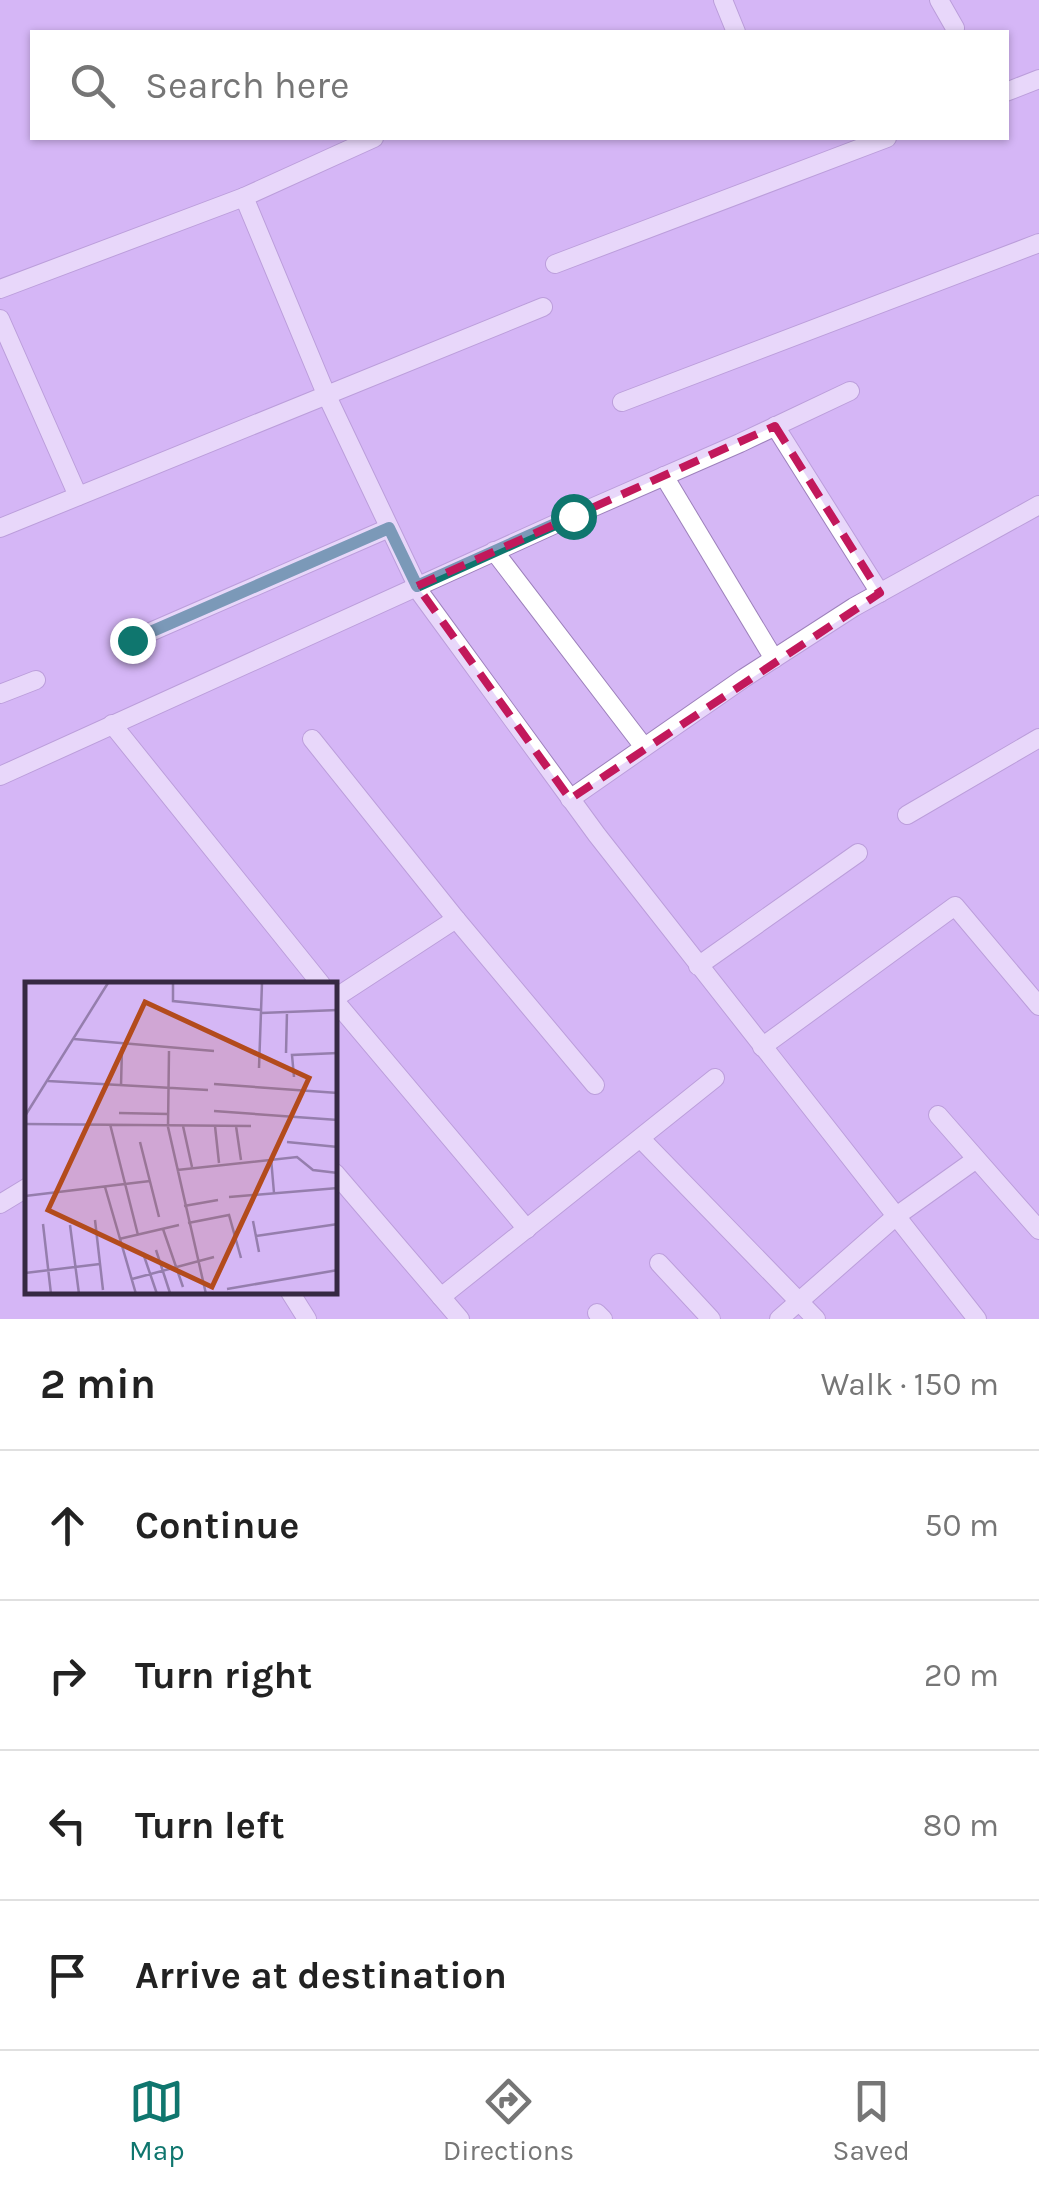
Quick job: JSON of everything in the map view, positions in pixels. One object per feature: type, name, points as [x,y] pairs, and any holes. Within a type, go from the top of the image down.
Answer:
[{"type":"street","points":[[722,0],[735,30]]},
{"type":"street","points":[[939,0],[956,28]]},
{"type":"street","points":[[1009,91],[1039,80]]},
{"type":"street","points":[[0,289],[244,198],[370,140]]},
{"type":"street","points":[[555,264],[882,140]]},
{"type":"street","points":[[244,198],[326,394],[417,586],[570,799],[977,1319]]},
{"type":"street","points":[[622,402],[1039,243]]},
{"type":"street","points":[[0,528],[543,307]]},
{"type":"street","points":[[0,320],[78,496]]},
{"type":"street","points":[[0,776],[850,390]]},
{"type":"street","points":[[775,426],[880,593]]},
{"type":"street","points":[[664,476],[774,659]]},
{"type":"street","points":[[570,799],[774,659],[880,593],[1037,511]]},
{"type":"street","points":[[132,640],[389,528]]},
{"type":"street","points":[[494,551],[644,748]]},
{"type":"street","points":[[0,694],[36,680]]},
{"type":"street","points":[[112,724],[319,982]]},
{"type":"street","points":[[907,815],[1039,738]]},
{"type":"street","points":[[312,739],[456,920],[595,1085]]},
{"type":"street","points":[[698,966],[858,852]]},
{"type":"street","points":[[762,1047],[955,906],[1039,1006]]},
{"type":"street","points":[[338,998],[456,920]]},
{"type":"street","points":[[338,1004],[527,1229]]},
{"type":"street","points":[[441,1297],[716,1078]]},
{"type":"street","points":[[938,1115],[1039,1230]]},
{"type":"street","points":[[641,1139],[816,1319]]},
{"type":"street","points":[[778,1319],[895,1217],[975,1160]]},
{"type":"street","points":[[338,1177],[460,1319]]},
{"type":"street","points":[[0,1204],[25,1189]]},
{"type":"street","points":[[658,1264],[711,1319]]},
{"type":"street","points":[[291,1294],[307,1319]]},
{"type":"highlighted area","points":[[775,426],[880,593],[570,799],[417,586]]},
{"type":"route","points":[[132,640],[389,528],[417,586],[573,516]]}]
